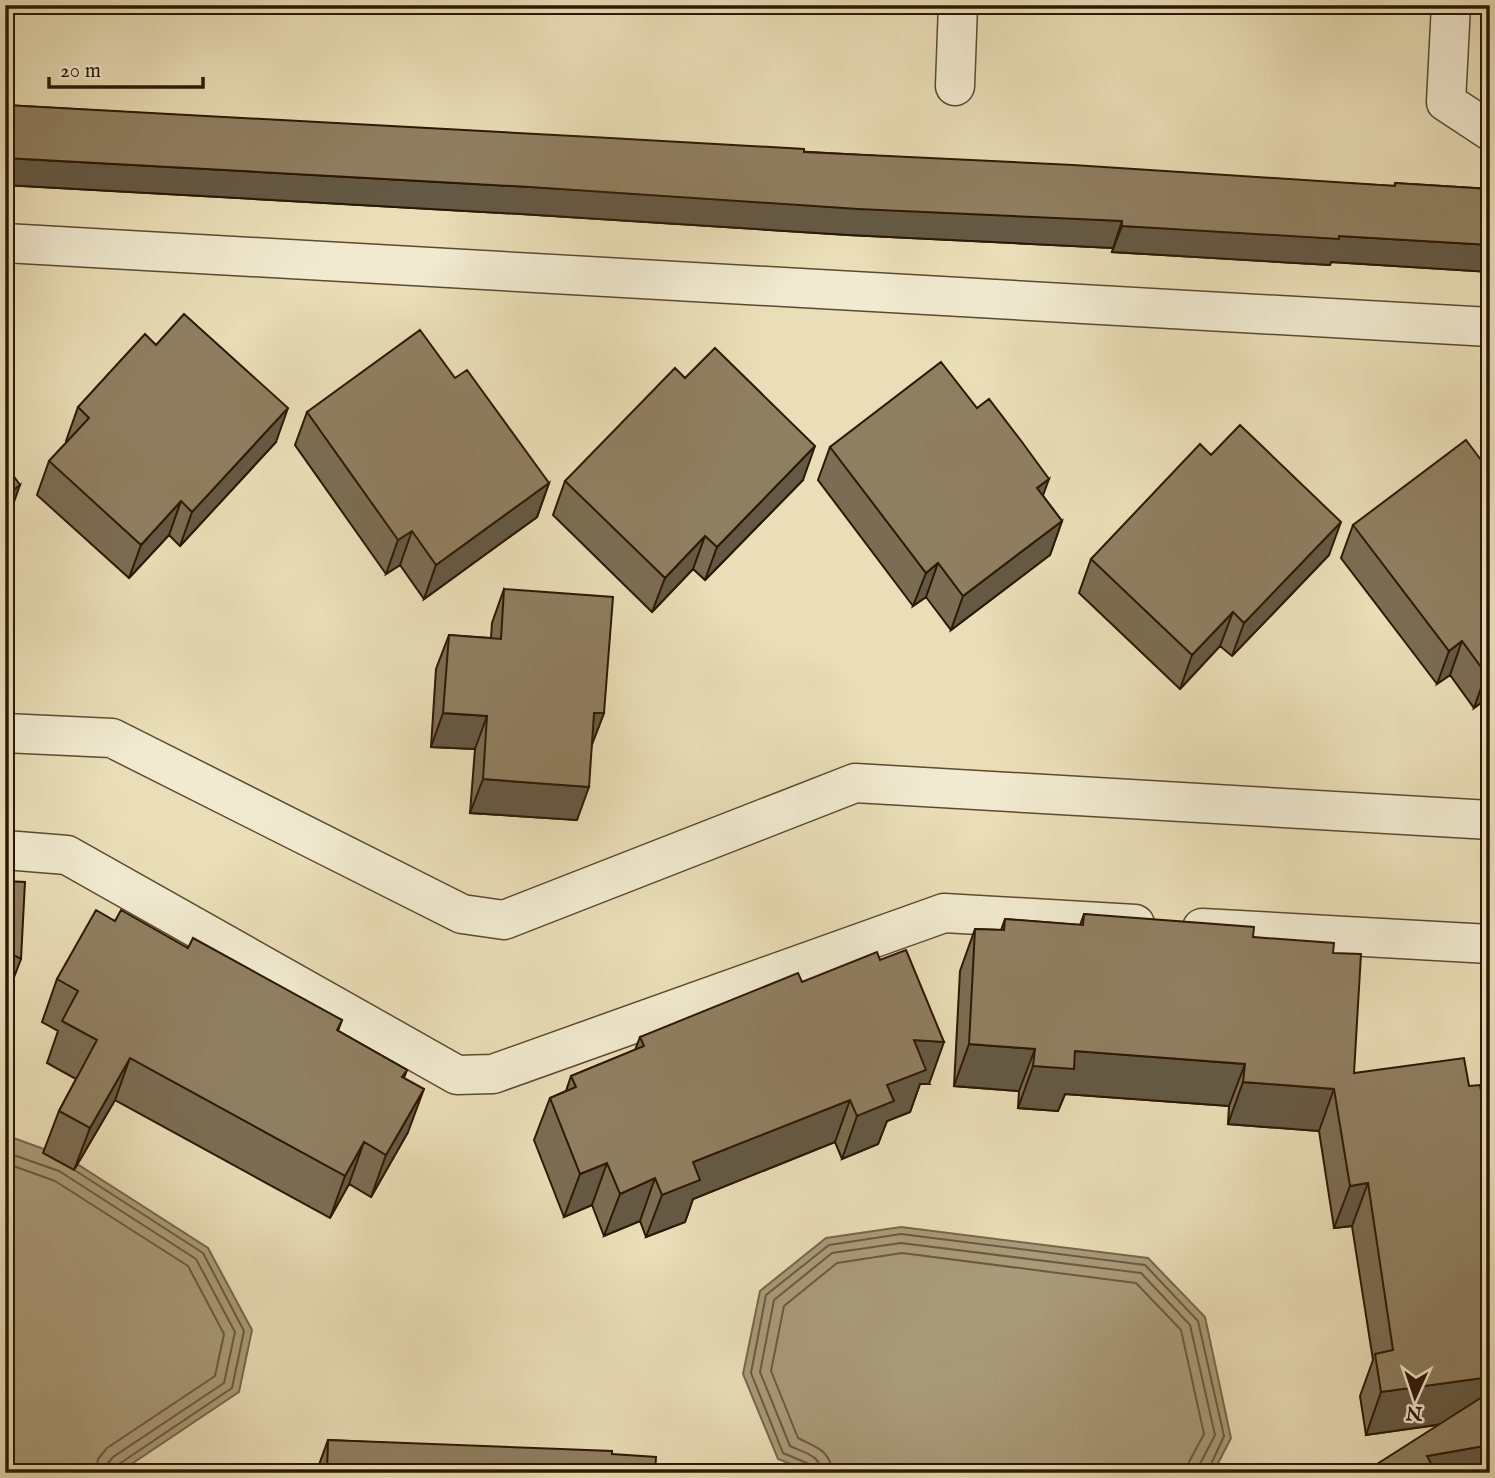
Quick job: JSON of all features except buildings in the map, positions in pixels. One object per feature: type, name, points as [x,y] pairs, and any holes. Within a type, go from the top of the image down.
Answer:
[{"type":"lane","points":[[955,86],[958,5]]},
{"type":"lane","points":[[1451,5],[1447,102],[1490,131]]},
{"type":"lane","points":[[5,243],[1490,327]]},
{"type":"lane","points":[[5,733],[112,738],[462,914],[504,920],[855,783],[1490,820]]},
{"type":"lane","points":[[5,850],[67,855],[457,1075],[493,1074],[944,913],[1490,944]]},
{"type":"water","points":[[5,1135],[66,1157],[208,1248],[252,1330],[239,1392],[118,1473],[5,1473]]},
{"type":"water","points":[[901,1227],[1148,1258],[1205,1317],[1231,1438],[1213,1473],[814,1473],[778,1459],[743,1374],[760,1291],[826,1238]]}]
